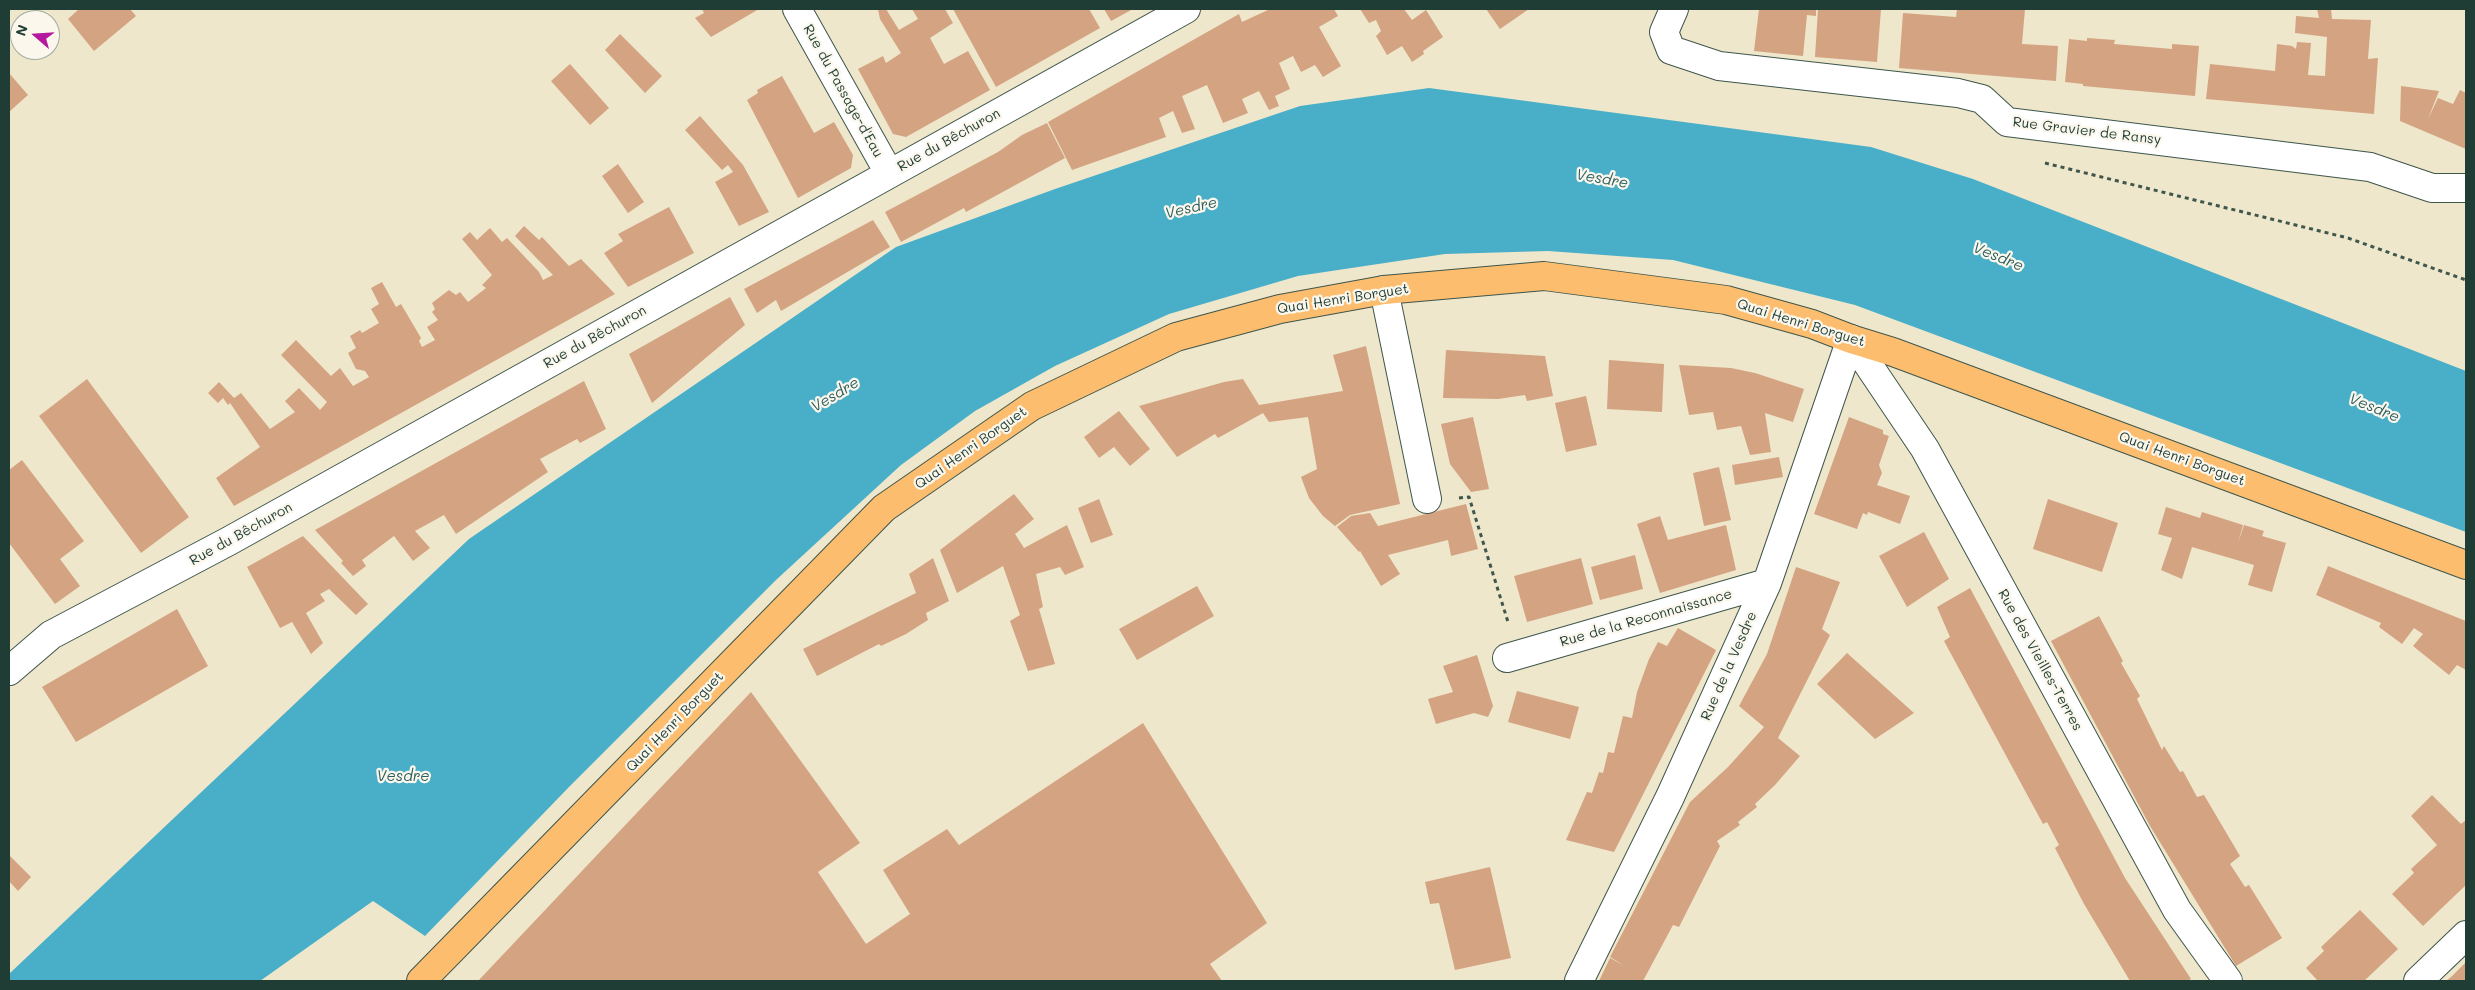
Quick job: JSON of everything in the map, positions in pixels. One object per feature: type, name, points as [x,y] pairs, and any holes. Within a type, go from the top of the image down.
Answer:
[{"type":"main road","name":"Quai Henri Borguet","points":[[421,981],[884,508],[1032,406],[1176,337],[1280,309],[1384,290],[1544,276],[1726,300],[1812,324],[1893,352],[2466,565]]},
{"type":"street","name":"Rue du Passage-d'Eau","points":[[797,9],[890,173]]},
{"type":"street","name":"Rue du Bêchuron","points":[[9,671],[51,635],[229,541],[1186,9]]},
{"type":"street","name":"Rue Gravier de Ransy","points":[[1674,9],[1664,32],[1671,50],[1719,66],[1958,93],[1982,99],[2007,122],[2370,167],[2432,188],[2466,188]]},
{"type":"street","points":[[1384,290],[1427,499]]},
{"type":"street","name":"Rue de la Vesdre","points":[[1579,981],[1670,797],[1767,583],[1851,339]]},
{"type":"street","name":"Rue des Vieilles-Terres","points":[[1851,339],[1925,449],[2177,910],[2228,981]]},
{"type":"street","name":"Rue de la Reconnaissance","points":[[1516,656],[1767,583]]},
{"type":"street","points":[[2418,981],[2466,935]]},
{"type":"path","points":[[2042,162],[2348,238],[2466,280]]},
{"type":"path","points":[[1427,499],[1469,497],[1512,635],[1516,656]]},
{"type":"water","name":"Vesdre","points":[[1429,88],[1871,147],[1973,179],[2466,371],[2466,532],[1855,305],[1673,260],[1548,251],[1445,254],[1298,276],[1169,314],[1055,366],[975,411],[901,465],[776,580],[568,788],[425,936],[373,901],[260,981],[9,981],[9,974],[469,539],[896,247],[1055,189],[1300,106]]},
{"type":"building","points":[[79,9],[130,9],[136,16],[94,51],[68,19]]},
{"type":"building","points":[[702,9],[759,9],[711,37],[695,18],[704,13]]},
{"type":"building","points":[[878,9],[886,9],[899,30],[918,19],[912,9],[945,9],[953,23],[930,38],[944,64],[968,51],[990,90],[906,137],[893,134],[858,69],[883,56],[886,63],[901,53],[880,19]]},
{"type":"building","points":[[953,9],[1089,9],[1100,28],[996,87]]},
{"type":"building","points":[[1104,9],[1133,9],[1111,21]]},
{"type":"building","points":[[1270,9],[1334,9],[1338,16],[1319,27],[1341,66],[1323,77],[1315,65],[1301,72],[1293,56],[1279,63],[1290,89],[1275,96],[1279,106],[1269,110],[1259,91],[1242,99],[1248,113],[1223,123],[1207,85],[1182,96],[1195,129],[1182,133],[1173,111],[1159,118],[1166,137],[1072,170],[1048,122],[1239,14],[1242,22]]},
{"type":"building","points":[[1360,9],[1404,9],[1412,20],[1426,10],[1443,37],[1423,51],[1424,54],[1412,62],[1402,46],[1387,55],[1376,36],[1381,31],[1376,20],[1369,23]]},
{"type":"building","points":[[1486,9],[1529,9],[1500,29]]},
{"type":"building","points":[[1759,9],[1816,9],[1816,16],[1807,15],[1803,56],[1754,51]]},
{"type":"building","points":[[1818,9],[1881,9],[1877,62],[1815,57]]},
{"type":"building","points":[[1957,9],[2025,9],[2022,44],[2058,46],[2056,81],[1899,68],[1903,13],[1956,17]]},
{"type":"building","points":[[2317,9],[2331,9],[2332,19],[2371,20],[2368,59],[2378,58],[2374,114],[2206,99],[2210,64],[2275,71],[2277,44],[2292,46],[2296,49],[2297,42],[2311,43],[2308,75],[2325,76],[2327,37],[2295,33],[2296,16],[2319,18]]},
{"type":"building","points":[[620,34],[662,76],[645,93],[605,50]]},
{"type":"building","points":[[2087,38],[2115,40],[2114,44],[2172,49],[2172,44],[2199,46],[2195,96],[2083,86],[2083,84],[2065,82],[2069,39],[2087,41]]},
{"type":"building","points":[[570,64],[609,108],[590,125],[551,81]]},
{"type":"building","points":[[9,73],[28,95],[9,112]]},
{"type":"building","points":[[782,76],[814,133],[834,122],[853,155],[851,168],[798,198],[747,100],[758,93],[757,90]]},
{"type":"building","points":[[2401,86],[2439,91],[2428,119],[2438,98],[2453,104],[2460,90],[2466,93],[2466,149],[2400,121]]},
{"type":"building","points":[[700,116],[743,165],[769,212],[739,226],[715,182],[733,172],[728,165],[722,170],[685,130]]},
{"type":"building","points":[[1047,123],[1065,158],[966,212],[964,208],[901,242],[885,212],[998,152],[1022,135]]},
{"type":"building","points":[[618,164],[644,202],[628,213],[602,176]]},
{"type":"building","points":[[669,207],[694,253],[628,287],[604,253],[623,241],[618,234]]},
{"type":"building","points":[[873,220],[890,247],[781,311],[776,300],[757,313],[744,289]]},
{"type":"building","points":[[524,226],[539,240],[542,237],[569,266],[581,259],[615,294],[234,506],[216,478],[260,447],[230,403],[228,405],[223,398],[218,403],[208,393],[219,382],[234,398],[241,393],[270,429],[295,412],[285,401],[299,388],[320,410],[327,402],[281,355],[296,340],[331,376],[340,368],[353,386],[369,377],[365,371],[356,369],[348,353],[356,348],[350,336],[360,330],[362,333],[379,323],[371,309],[379,304],[371,288],[382,282],[396,307],[401,304],[421,338],[419,341],[422,347],[435,340],[427,327],[438,320],[432,312],[435,309],[432,303],[449,290],[456,295],[460,292],[468,302],[486,288],[482,285],[492,275],[462,239],[470,232],[477,240],[490,228],[502,242],[507,238],[539,272],[543,280],[553,275],[515,236]]},
{"type":"building","points":[[730,297],[745,325],[652,403],[629,354]]},
{"type":"building","points":[[1366,346],[1400,504],[1350,515],[1335,526],[1323,516],[1309,498],[1301,477],[1317,469],[1308,417],[1269,422],[1263,413],[1218,438],[1215,434],[1177,457],[1139,406],[1224,382],[1243,379],[1259,405],[1343,391],[1333,355]]},
{"type":"building","points":[[1446,350],[1545,356],[1553,396],[1527,401],[1525,395],[1498,399],[1443,398]]},
{"type":"building","points":[[1609,360],[1664,364],[1662,412],[1607,409]]},
{"type":"building","points":[[1679,365],[1731,368],[1755,373],[1804,389],[1793,422],[1765,413],[1771,452],[1750,455],[1741,426],[1717,430],[1713,412],[1689,415]]},
{"type":"building","points":[[87,379],[189,517],[141,553],[39,416]]},
{"type":"building","points":[[584,381],[606,429],[580,443],[577,439],[540,459],[548,472],[456,534],[444,515],[415,531],[430,548],[413,561],[394,536],[362,560],[366,566],[353,576],[341,563],[343,561],[315,530]]},
{"type":"building","points":[[1586,396],[1597,445],[1566,452],[1555,403]]},
{"type":"building","points":[[1119,411],[1150,449],[1130,466],[1114,447],[1099,458],[1084,437]]},
{"type":"building","points":[[1473,417],[1489,489],[1471,492],[1450,464],[1441,424]]},
{"type":"building","points":[[1849,417],[1883,430],[1883,434],[1889,436],[1879,465],[1882,473],[1877,485],[1910,496],[1900,524],[1868,512],[1867,515],[1863,513],[1857,529],[1814,514]]},
{"type":"building","points":[[1779,457],[1783,477],[1735,485],[1732,465]]},
{"type":"building","points":[[22,460],[84,541],[60,559],[80,586],[55,604],[9,543],[9,470]]},
{"type":"building","points":[[1719,467],[1731,520],[1704,526],[1693,473]]},
{"type":"building","points":[[1014,494],[1034,519],[1015,534],[1024,548],[1067,525],[1084,567],[1065,575],[1060,567],[1036,574],[1043,607],[1039,609],[1055,664],[1028,671],[1010,621],[1020,615],[1003,566],[957,593],[940,550]]},
{"type":"building","points":[[1099,499],[1113,535],[1091,543],[1078,508]]},
{"type":"building","points":[[2048,499],[2118,523],[2102,572],[2033,549]]},
{"type":"building","points":[[1466,504],[1478,549],[1451,556],[1448,540],[1388,555],[1400,574],[1381,586],[1360,551],[1337,527],[1351,516],[1370,513],[1378,526]]},
{"type":"building","points":[[2166,507],[2200,518],[2202,512],[2243,525],[2238,543],[2244,525],[2264,531],[2262,536],[2286,543],[2272,592],[2248,585],[2254,565],[2192,547],[2182,579],[2161,570],[2172,538],[2158,534]]},
{"type":"building","points":[[1660,516],[1668,540],[1726,525],[1736,570],[1660,593],[1637,524]]},
{"type":"building","points":[[1924,532],[1949,579],[1907,607],[1879,556]]},
{"type":"building","points":[[303,536],[368,604],[356,615],[329,589],[320,594],[325,601],[306,613],[323,643],[311,654],[292,622],[280,628],[247,567]]},
{"type":"building","points":[[1635,555],[1643,589],[1600,600],[1591,567]]},
{"type":"building","points":[[933,558],[949,601],[926,613],[928,620],[906,634],[881,646],[879,644],[817,676],[803,649],[916,593],[909,574]]},
{"type":"building","points":[[1581,558],[1593,604],[1527,622],[1514,576]]},
{"type":"building","points":[[2328,566],[2466,621],[2466,670],[2457,665],[2449,675],[2413,646],[2423,634],[2414,628],[2402,644],[2379,627],[2381,623],[2316,595]]},
{"type":"building","points":[[1796,567],[1840,582],[1822,629],[1830,635],[1778,738],[1800,756],[1775,785],[1755,804],[1757,807],[1738,822],[1740,825],[1717,841],[1720,846],[1679,927],[1673,925],[1643,981],[1599,981],[1610,958],[1625,966],[1610,957],[1690,802],[1728,767],[1764,727],[1739,706],[1767,654]]},
{"type":"building","points":[[1197,586],[1214,616],[1137,660],[1119,629]]},
{"type":"building","points":[[1970,588],[2125,878],[2191,979],[2187,981],[2130,981],[2084,904],[2055,848],[2059,845],[2047,822],[2043,824],[1944,641],[1950,637],[1937,607]]},
{"type":"building","points":[[177,609],[208,666],[76,742],[42,687]]},
{"type":"building","points":[[2099,616],[2123,661],[2121,663],[2140,696],[2137,699],[2162,750],[2164,746],[2180,772],[2183,771],[2197,797],[2204,795],[2240,856],[2230,864],[2245,887],[2249,885],[2282,938],[2236,966],[2150,826],[2051,641]]},
{"type":"building","points":[[1678,628],[1716,650],[1614,852],[1566,840],[1587,792],[1592,793],[1599,772],[1603,773],[1608,752],[1614,753],[1623,716],[1632,718],[1637,692],[1649,659],[1658,642],[1667,646]]},
{"type":"building","points":[[1847,653],[1914,713],[1875,739],[1817,684]]},
{"type":"building","points":[[1477,655],[1493,706],[1488,717],[1474,713],[1436,724],[1428,699],[1453,692],[1443,666]]},
{"type":"building","points":[[1517,691],[1579,707],[1570,739],[1508,722]]},
{"type":"building","points":[[751,692],[860,843],[818,872],[866,944],[910,914],[883,870],[947,829],[959,845],[1143,723],[1267,923],[1210,964],[1222,981],[478,981]]},
{"type":"building","points":[[2432,795],[2461,824],[2466,820],[2466,885],[2423,926],[2392,894],[2414,873],[2411,869],[2437,845],[2411,816]]},
{"type":"building","points":[[9,855],[31,877],[18,891],[9,881]]},
{"type":"building","points":[[1490,867],[1511,958],[1455,970],[1439,903],[1430,904],[1425,882]]},
{"type":"building","points":[[2360,910],[2398,949],[2364,981],[2318,981],[2306,968],[2324,951],[2321,947]]},
{"type":"building","points":[[2466,962],[2466,981],[2446,981],[2451,977]]}]
